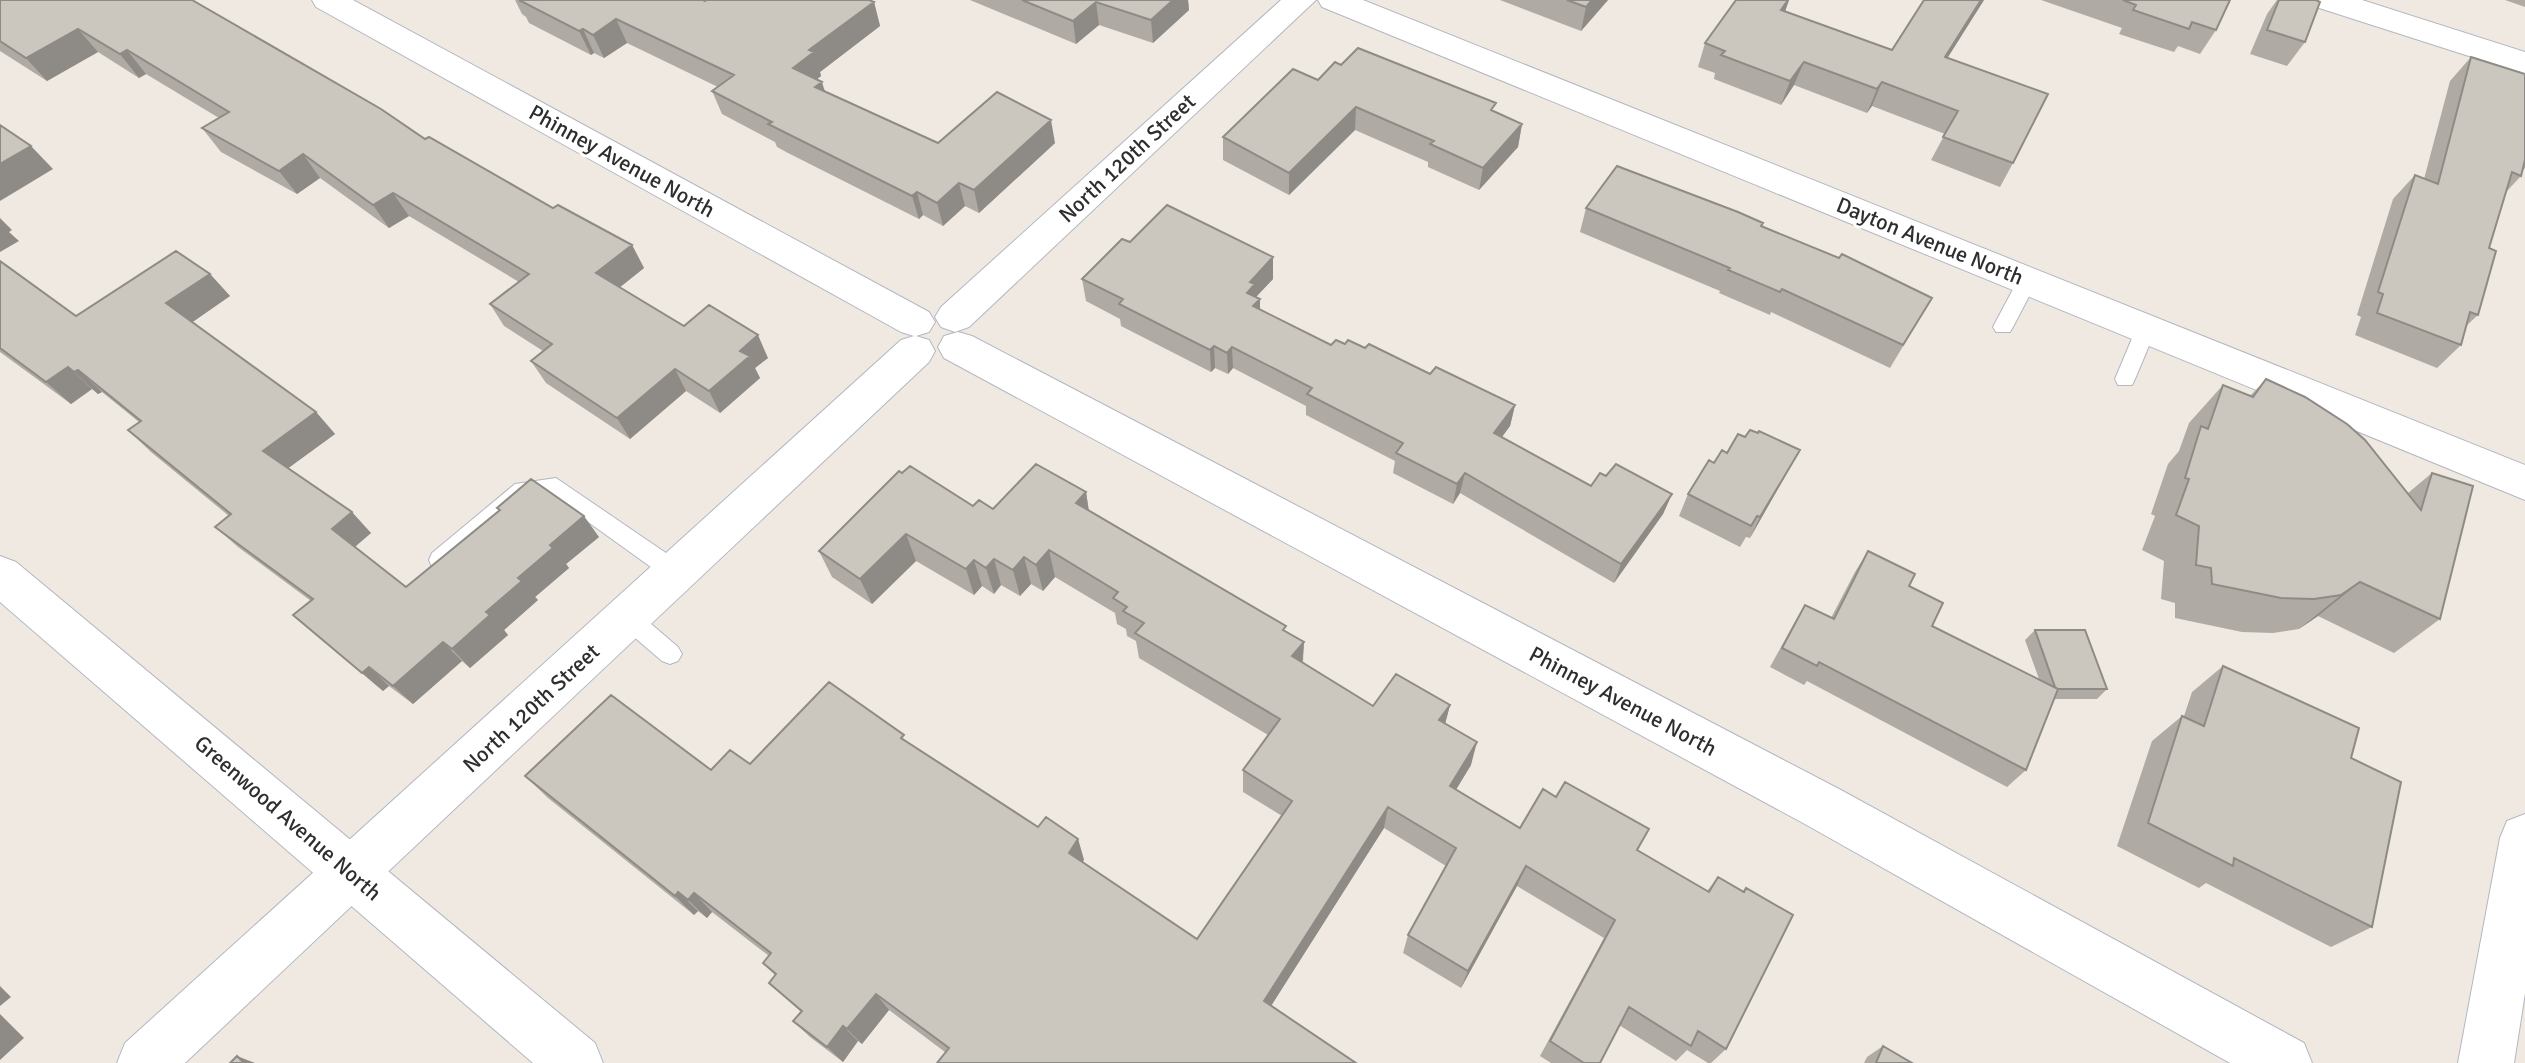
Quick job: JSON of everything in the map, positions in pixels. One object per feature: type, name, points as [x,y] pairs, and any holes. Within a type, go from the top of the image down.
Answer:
[{"type":"street","name":"Phinney Avenue North","points":[[328,0],[936,334],[1834,813],[2284,1063]]},
{"type":"street","name":"North 120th Street","points":[[145,1063],[1300,0]]},
{"type":"street","name":"Dayton Avenue North","points":[[1334,0],[2525,483]]},
{"type":"street","points":[[2328,0],[2525,63]]},
{"type":"street","name":"Greenwood Avenue North","points":[[0,575],[575,1063]]},
{"type":"street","points":[[2486,1063],[2525,838]]},
{"type":"lane","points":[[2003,327],[2027,281]]},
{"type":"lane","points":[[2125,379],[2146,329]]},
{"type":"lane","points":[[425,572],[523,490],[556,487],[677,573]]},
{"type":"lane","points":[[628,618],[670,654]]},
{"type":"building","points":[[0,0],[192,0],[381,109],[425,139],[429,137],[553,208],[558,205],[632,245],[596,273],[684,326],[709,305],[758,335],[740,351],[750,356],[709,391],[675,369],[617,418],[531,361],[552,344],[490,304],[529,274],[393,193],[373,205],[303,154],[279,171],[202,128],[229,112],[127,50],[120,54],[78,29],[26,58],[0,41]]},
{"type":"building","points":[[519,0],[869,0],[874,2],[809,50],[814,52],[793,68],[822,82],[815,87],[938,143],[997,92],[1051,120],[974,190],[959,183],[937,203],[917,192],[912,196],[768,124],[772,122],[712,91],[734,75],[616,19],[593,35]]},
{"type":"building","points":[[1022,0],[1173,0],[1151,20],[1096,2],[1073,21]]},
{"type":"building","points":[[1567,0],[1592,0],[1586,7]]},
{"type":"building","points":[[1736,0],[1788,0],[1781,10],[1892,50],[1924,0],[1981,0],[1945,57],[2048,94],[2013,163],[1943,137],[1958,111],[1882,82],[1877,89],[1804,62],[1790,81],[1721,55],[1725,51],[1705,43]]},
{"type":"building","points":[[2123,0],[2230,0],[2216,30],[2192,22],[2189,29],[2133,10],[2136,5]]},
{"type":"building","points":[[2279,0],[2320,2],[2305,42],[2267,30]]},
{"type":"building","points":[[1358,48],[1496,103],[1491,110],[1522,124],[1483,168],[1430,144],[1434,141],[1356,107],[1289,173],[1223,137],[1293,69],[1318,80],[1335,62],[1341,65]]},
{"type":"building","points":[[2471,57],[2525,74],[2525,160],[2521,176],[2512,172],[2489,248],[2496,251],[2478,315],[2470,312],[2461,345],[2377,313],[2383,294],[2378,292],[2415,175],[2438,184]]},
{"type":"building","points":[[0,125],[31,146],[0,164]]},
{"type":"building","points":[[1617,166],[1738,212],[1763,223],[1761,226],[1839,258],[1842,254],[1932,298],[1903,345],[1782,289],[1780,292],[1586,208]]},
{"type":"building","points":[[1167,205],[1273,257],[1250,282],[1255,284],[1247,293],[1260,299],[1253,306],[1331,345],[1336,340],[1345,344],[1348,340],[1365,348],[1369,344],[1430,374],[1436,367],[1515,405],[1494,433],[1591,486],[1600,473],[1606,476],[1616,464],[1672,494],[1621,564],[1465,473],[1457,484],[1396,453],[1403,443],[1307,394],[1312,388],[1232,347],[1227,353],[1214,346],[1210,350],[1119,304],[1123,299],[1082,279],[1122,239],[1130,242]]},
{"type":"building","points":[[176,251],[210,274],[166,303],[316,412],[263,451],[352,512],[332,529],[406,587],[500,510],[497,508],[531,479],[584,516],[550,545],[553,548],[518,578],[522,581],[486,612],[490,615],[452,649],[443,642],[393,686],[369,667],[362,673],[293,615],[313,599],[215,527],[231,514],[128,430],[141,421],[78,370],[74,372],[68,367],[46,382],[0,348],[0,261],[76,316]]},
{"type":"building","points":[[2266,379],[2305,397],[2347,424],[2365,440],[2421,510],[2432,473],[2473,486],[2440,619],[2360,582],[2341,595],[2314,599],[2281,598],[2212,584],[2211,568],[2196,565],[2199,526],[2176,515],[2189,479],[2185,478],[2201,426],[2208,429],[2223,385],[2253,397]]},
{"type":"building","points":[[1750,430],[1759,431],[1800,450],[1760,517],[1757,516],[1751,526],[1688,494],[1709,460],[1714,463],[1722,450],[1727,453],[1738,434],[1745,437]]},
{"type":"building","points":[[1036,464],[1086,492],[1076,503],[1286,626],[1283,630],[1304,642],[1292,656],[1373,706],[1396,674],[1450,705],[1439,720],[1477,742],[1450,786],[1520,828],[1543,789],[1556,797],[1565,782],[1649,829],[1637,850],[1709,892],[1718,877],[1744,892],[1746,888],[1793,915],[1726,1049],[1698,1031],[1691,1046],[1629,1007],[1600,1063],[1584,1063],[1550,1041],[1615,920],[1526,866],[1468,971],[1408,935],[1456,848],[1388,807],[1264,1001],[1356,1063],[937,1063],[949,1048],[876,994],[847,1029],[843,1026],[827,1047],[793,1021],[802,1011],[769,983],[776,974],[763,963],[771,953],[694,893],[688,900],[678,892],[675,896],[525,776],[611,695],[711,770],[730,750],[750,764],[829,682],[904,735],[901,738],[1038,827],[1046,817],[1078,839],[1069,853],[1197,939],[1292,801],[1243,770],[1280,719],[1135,633],[1144,623],[1123,611],[1127,607],[1113,598],[1118,592],[1049,550],[1036,565],[1024,557],[1013,570],[994,559],[986,568],[974,560],[966,569],[906,534],[860,579],[819,551],[899,471],[902,473],[910,466],[973,506],[979,500],[993,509]]},
{"type":"building","points":[[1868,551],[1915,574],[1909,586],[1943,603],[1932,626],[2058,689],[2026,770],[1819,662],[1817,666],[1782,648],[1805,605],[1834,619]]},
{"type":"building","points":[[2035,630],[2085,630],[2107,689],[2055,687]]},
{"type":"building","points":[[2223,666],[2359,728],[2351,758],[2401,782],[2372,927],[2234,858],[2233,866],[2148,823],[2182,716],[2204,726]]},
{"type":"building","points":[[1883,1046],[1912,1063],[1876,1063]]},
{"type":"building","points":[[237,1056],[244,1063],[230,1063]]}]
